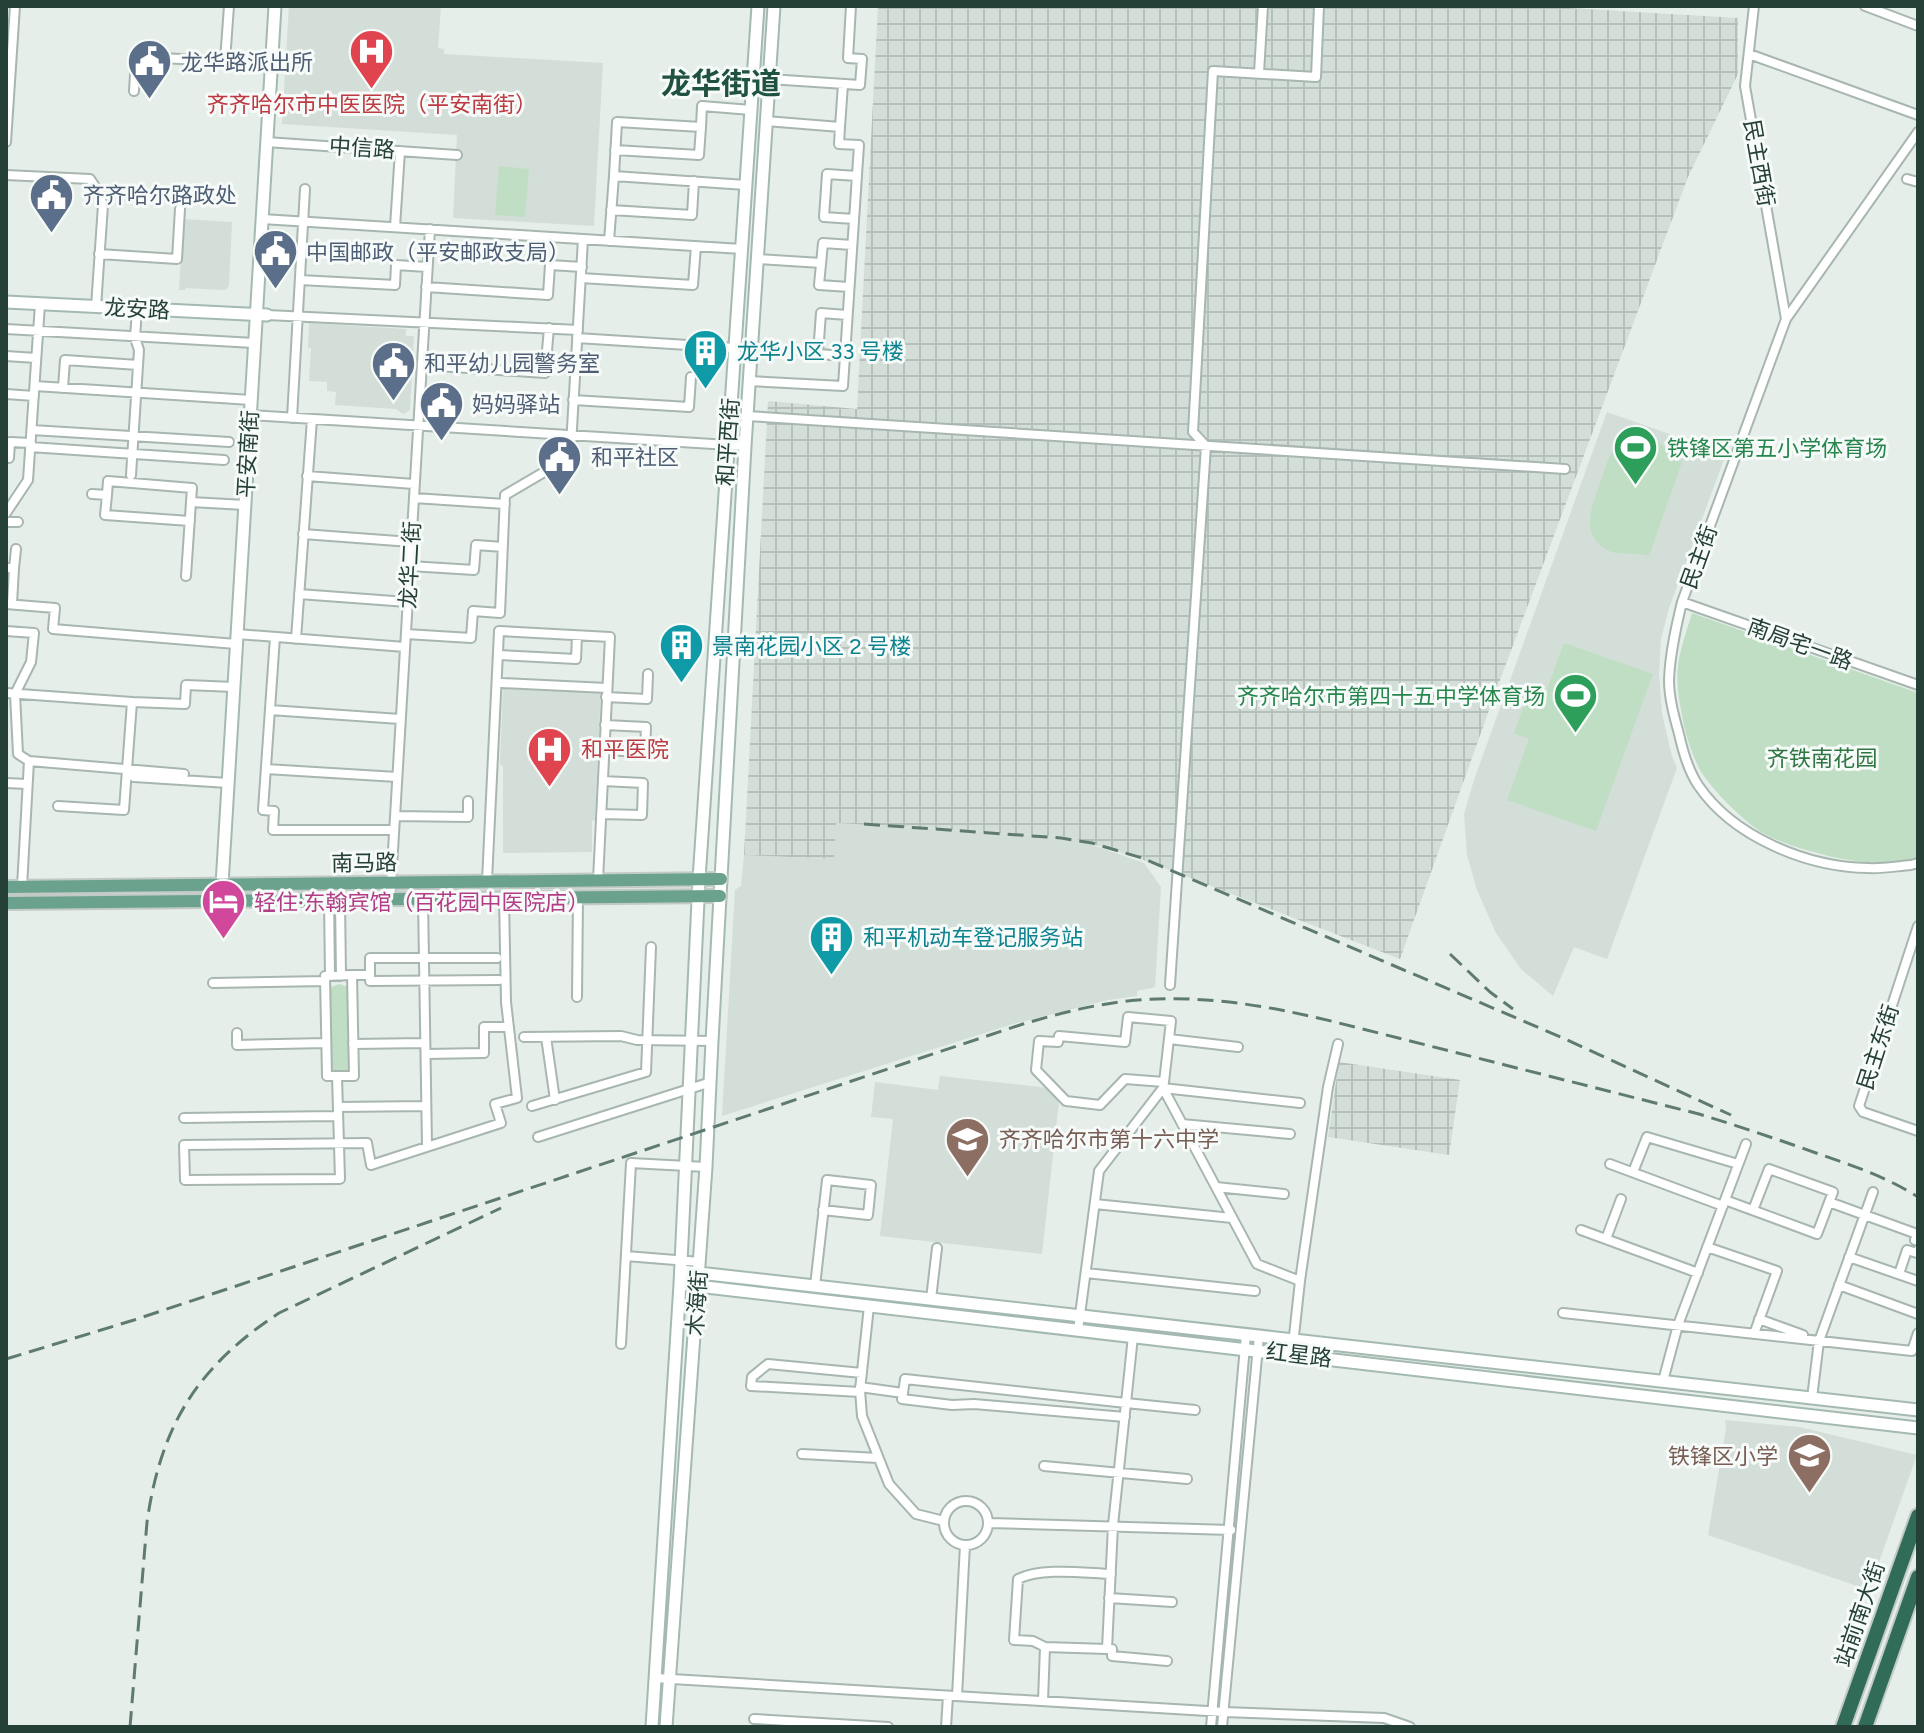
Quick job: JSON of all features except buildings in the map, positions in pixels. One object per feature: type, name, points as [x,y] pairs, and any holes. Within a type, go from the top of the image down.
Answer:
[{"type":"highway","name":"站前南大街","points":[[1843,1727],[1918,1516]]},
{"type":"highway","name":"站前南大街","points":[[1865,1727],[1918,1577]]},
{"type":"main road","name":"南马路","points":[[6,887],[721,879]]},
{"type":"main road","name":"南马路","points":[[6,903],[720,896]]},
{"type":"street","points":[[225,61],[229,6]]},
{"type":"street","name":"平安南街","points":[[221,901],[254,343],[262,315],[262,219],[275,6]]},
{"type":"street","name":"和平西街","points":[[699,879],[758,6]]},
{"type":"street","name":"和平西街","points":[[721,879],[774,6]]},
{"type":"street","points":[[769,79],[860,85],[862,59],[848,58],[851,6]]},
{"type":"street","points":[[1259,73],[1263,6]]},
{"type":"street","points":[[1170,985],[1206,446],[1193,432],[1213,71],[1316,77],[1319,6]]},
{"type":"street","name":"民主西街","points":[[1754,6],[1745,86],[1786,319]]},
{"type":"street","points":[[1865,6],[1918,26]]},
{"type":"street","points":[[6,142],[12,10]]},
{"type":"street","points":[[1749,54],[1918,115]]},
{"type":"street","points":[[134,91],[136,57],[271,63]]},
{"type":"street","points":[[749,381],[843,386],[859,145],[839,144],[843,84]]},
{"type":"street","points":[[615,150],[699,155],[702,106],[751,110]]},
{"type":"street","points":[[766,121],[840,127]]},
{"type":"street","points":[[609,241],[617,122],[701,127]]},
{"type":"street","name":"民主街","points":[[1918,132],[1786,319],[1682,602],[1669,682],[1684,756],[1698,784],[1736,822],[1764,842],[1799,856],[1868,868],[1918,863]]},
{"type":"street","name":"中信路","points":[[266,142],[457,155]]},
{"type":"street","points":[[395,227],[400,151]]},
{"type":"street","points":[[854,219],[824,217],[827,174],[857,176]]},
{"type":"street","points":[[6,175],[90,179],[103,205],[96,307]]},
{"type":"street","points":[[614,176],[746,185]]},
{"type":"street","points":[[1907,179],[1918,182]]},
{"type":"street","points":[[611,210],[692,215],[694,181]]},
{"type":"street","points":[[292,418],[305,189]]},
{"type":"street","points":[[99,254],[177,259],[180,209]]},
{"type":"street","points":[[262,219],[742,249]]},
{"type":"street","name":"龙华二街","points":[[390,900],[430,229]]},
{"type":"street","points":[[406,634],[471,638],[473,611],[500,613],[505,495],[551,468],[570,463],[583,239]]},
{"type":"street","points":[[849,287],[819,285],[823,243],[852,245]]},
{"type":"street","points":[[581,278],[693,285],[696,246]]},
{"type":"street","points":[[757,259],[821,263]]},
{"type":"street","points":[[300,280],[395,285],[396,265],[427,267]]},
{"type":"street","points":[[426,287],[548,295],[550,265],[582,267]]},
{"type":"street","name":"龙安路","points":[[6,302],[262,315]]},
{"type":"street","points":[[6,513],[28,480],[40,304]]},
{"type":"street","points":[[131,475],[139,350],[135,336],[137,309]]},
{"type":"street","points":[[845,356],[818,354],[821,313],[847,315]]},
{"type":"street","points":[[262,315],[549,328],[577,334],[735,348]]},
{"type":"street","points":[[422,365],[545,373],[549,328]]},
{"type":"street","points":[[6,329],[254,343]]},
{"type":"street","points":[[6,356],[36,358]]},
{"type":"street","points":[[63,388],[65,360],[138,365]]},
{"type":"street","points":[[573,400],[689,407],[691,377]]},
{"type":"street","points":[[6,394],[63,388],[251,400]]},
{"type":"street","points":[[250,415],[745,446]]},
{"type":"street","points":[[747,416],[1565,469]]},
{"type":"street","points":[[296,639],[312,419]]},
{"type":"street","points":[[32,430],[229,442]]},
{"type":"street","points":[[6,458],[9,458],[10,442],[224,460]]},
{"type":"street","points":[[307,476],[414,484]]},
{"type":"street","points":[[186,576],[190,521],[192,488],[108,481],[105,515],[190,521]]},
{"type":"street","points":[[92,494],[107,495]]},
{"type":"street","points":[[414,498],[505,504]]},
{"type":"street","points":[[191,502],[245,505]]},
{"type":"street","points":[[6,522],[18,522]]},
{"type":"street","points":[[303,534],[411,542]]},
{"type":"street","points":[[410,566],[474,570],[476,545],[503,547]]},
{"type":"street","points":[[16,549],[10,568],[9,604],[55,608],[53,629],[236,639],[275,637],[405,647]]},
{"type":"street","points":[[299,594],[407,602]]},
{"type":"street","name":"南局宅一路","points":[[1682,602],[1918,685]]},
{"type":"street","points":[[6,631],[34,633],[31,662],[10,693],[18,754]]},
{"type":"street","points":[[487,881],[499,631],[610,637],[598,880]]},
{"type":"street","points":[[498,655],[576,659],[577,636]]},
{"type":"street","points":[[275,637],[263,810],[274,811],[273,830],[394,830]]},
{"type":"street","points":[[502,683],[647,699],[648,674]]},
{"type":"street","points":[[10,693],[185,704],[186,685],[234,687]]},
{"type":"street","points":[[58,806],[124,810],[130,773],[132,702]]},
{"type":"street","points":[[270,710],[400,719]]},
{"type":"street","points":[[604,750],[645,752],[646,727],[605,725]]},
{"type":"street","points":[[6,753],[18,754],[29,761],[228,783]]},
{"type":"street","points":[[22,887],[29,761]]},
{"type":"street","points":[[266,769],[397,777]]},
{"type":"street","points":[[130,773],[184,774]]},
{"type":"street","points":[[601,814],[642,815],[643,783],[603,781]]},
{"type":"street","points":[[6,783],[27,784]]},
{"type":"street","points":[[395,816],[468,817],[468,801]]},
{"type":"street","name":"木海街","points":[[652,1727],[681,1266],[699,879]]},
{"type":"street","name":"木海街","points":[[666,1727],[706,1167],[721,879]]},
{"type":"street","points":[[337,1076],[338,1112],[339,1144],[340,1179],[185,1180],[184,1145],[339,1144],[367,1143],[371,1165],[501,1123],[495,1104],[517,1098],[506,1002],[504,898]]},
{"type":"street","points":[[577,997],[578,898]]},
{"type":"street","points":[[423,899],[427,1146]]},
{"type":"street","points":[[334,900],[341,976]]},
{"type":"street","points":[[334,900],[328,978],[327,1076],[354,1076],[352,979]]},
{"type":"street","name":"民主东街","points":[[1918,926],[1859,1106],[1863,1112],[1918,1131]]},
{"type":"street","points":[[532,1106],[646,1072],[651,947]]},
{"type":"street","points":[[370,978],[370,958],[497,958]]},
{"type":"street","points":[[213,983],[341,976],[424,981],[499,980]]},
{"type":"street","points":[[1078,1330],[1099,1171],[1164,1085],[1171,1021],[1128,1017],[1125,1042],[1059,1036],[1058,1042],[1039,1041],[1036,1070],[1066,1101],[1100,1105],[1125,1079],[1164,1085],[1300,1103]]},
{"type":"street","points":[[426,1054],[484,1053],[484,1027],[509,1027]]},
{"type":"street","points":[[237,1033],[237,1045],[326,1043]]},
{"type":"street","points":[[524,1037],[621,1036],[646,1040],[712,1041]]},
{"type":"street","points":[[546,1037],[555,1100]]},
{"type":"street","points":[[1169,1039],[1238,1047]]},
{"type":"street","points":[[353,1044],[425,1043]]},
{"type":"street","points":[[1292,1354],[1328,1087],[1338,1044]]},
{"type":"street","points":[[538,1137],[711,1082]]},
{"type":"street","points":[[1164,1085],[1257,1264],[1300,1281]]},
{"type":"street","points":[[184,1118],[426,1106]]},
{"type":"street","points":[[1182,1124],[1290,1134]]},
{"type":"street","points":[[1633,1172],[1647,1137],[1738,1164]]},
{"type":"street","points":[[1663,1381],[1678,1325],[1746,1144]]},
{"type":"street","points":[[621,1344],[631,1163],[706,1167]]},
{"type":"street","points":[[1610,1164],[1817,1234],[1833,1192],[1769,1169],[1753,1210]]},
{"type":"street","points":[[815,1286],[823,1210],[827,1180],[871,1185],[868,1215],[823,1210]]},
{"type":"street","points":[[1216,1187],[1284,1194]]},
{"type":"street","points":[[1812,1398],[1819,1341],[1873,1192]]},
{"type":"street","points":[[1606,1239],[1621,1199]]},
{"type":"street","points":[[1829,1202],[1917,1234],[1915,1240],[1918,1241]]},
{"type":"street","points":[[1095,1204],[1232,1218]]},
{"type":"street","points":[[1581,1230],[1698,1273]]},
{"type":"street","points":[[1707,1247],[1777,1271],[1754,1334]]},
{"type":"street","points":[[931,1299],[937,1248]]},
{"type":"street","points":[[1899,1274],[1907,1250],[1917,1253],[1918,1250]]},
{"type":"street","points":[[626,1256],[681,1266]]},
{"type":"street","points":[[1849,1257],[1918,1281]]},
{"type":"street","name":"红星路","points":[[681,1266],[815,1286],[1918,1410]]},
{"type":"street","points":[[1086,1273],[1255,1291]]},
{"type":"street","name":"红星路","points":[[680,1284],[1918,1428]]},
{"type":"street","points":[[1839,1285],[1918,1314]]},
{"type":"street","points":[[869,1306],[860,1390],[862,1416],[889,1484],[916,1514],[944,1521]]},
{"type":"street","points":[[1563,1313],[1912,1351],[1918,1333]]},
{"type":"street","points":[[1759,1319],[1819,1341]]},
{"type":"street","points":[[1211,1727],[1246,1335]]},
{"type":"street","points":[[1107,1649],[1113,1525],[1133,1336]]},
{"type":"street","points":[[1222,1727],[1259,1336]]},
{"type":"street","points":[[862,1373],[768,1364],[752,1377],[751,1386],[903,1393]]},
{"type":"street","points":[[1125,1417],[902,1399],[905,1379],[1195,1410]]},
{"type":"street","points":[[952,1405],[955,1384]]},
{"type":"street","points":[[1049,1411],[1057,1396]]},
{"type":"street","points":[[802,1454],[878,1458]]},
{"type":"street","points":[[1044,1466],[1187,1479]]},
{"type":"street","points":[[969,1501],[982,1507],[988,1523],[982,1539],[965,1545],[955,1543],[949,1537],[944,1521],[948,1509],[954,1504],[969,1501]]},
{"type":"street","points":[[988,1523],[1241,1530]]},
{"type":"street","points":[[946,1727],[952,1696],[965,1545]]},
{"type":"street","points":[[1111,1574],[1064,1572],[1026,1575],[1018,1579],[1014,1640],[1033,1641],[1045,1647],[1112,1649],[1112,1656],[1167,1661]]},
{"type":"street","points":[[1109,1598],[1172,1602]]},
{"type":"street","points":[[1043,1701],[1045,1647]]},
{"type":"street","points":[[655,1678],[1224,1712],[1384,1718],[1410,1727]]},
{"type":"street","points":[[754,1719],[888,1727]]},
{"type":"shaded area","points":[[289,6],[441,6],[438,48],[444,49],[444,54],[603,63],[594,226],[453,218],[457,135],[282,124]]},
{"type":"shaded area","points":[[878,6],[1535,6],[1738,18],[1738,74],[1688,177],[1497,688],[1400,959],[1141,859],[1070,837],[836,823],[834,859],[744,855],[768,401],[857,409]]},
{"type":"shaded area","points":[[183,219],[232,222],[227,289],[179,290]]},
{"type":"shaded area","points":[[309,323],[406,329],[406,336],[414,336],[410,410],[403,414],[396,409],[335,405],[336,392],[327,391],[327,382],[309,381]]},
{"type":"shaded area","points":[[1607,412],[1726,454],[1669,608],[1661,639],[1659,674],[1662,714],[1677,768],[1607,959],[1574,947],[1553,996],[1521,969],[1496,933],[1477,890],[1467,855],[1464,814]]},
{"type":"shaded area","name":"和平医院","points":[[503,687],[601,690],[592,852],[503,853],[503,766],[500,765]]},
{"type":"shaded area","points":[[835,823],[1070,837],[1144,863],[1161,887],[1155,987],[1137,991],[1137,996],[1108,1000],[1013,1024],[722,1116],[735,890],[741,886],[744,855],[833,859]]},
{"type":"shaded area","points":[[1339,1062],[1460,1080],[1449,1155],[1328,1137]]},
{"type":"shaded area","name":"齐齐哈尔市第十六中学","points":[[940,1076],[1049,1088],[1059,1101],[1042,1254],[880,1236],[893,1119],[871,1117],[875,1082],[938,1090]]},
{"type":"shaded area","name":"铁锋区小学","points":[[1725,1420],[1799,1427],[1917,1455],[1869,1590],[1708,1535]]},
{"type":"green space","points":[[499,166],[529,169],[525,217],[495,215]]},
{"type":"green space","name":"铁锋区第五小学体育场","points":[[1643,437],[1660,443],[1682,462],[1649,556],[1606,550],[1595,539],[1590,524],[1594,499],[1611,454],[1626,442]]},
{"type":"green space","name":"齐铁南花园","points":[[1692,613],[1918,693],[1918,857],[1895,862],[1870,862],[1832,857],[1799,848],[1755,828],[1719,794],[1693,756],[1679,697],[1679,660]]},
{"type":"green space","name":"齐齐哈尔市第四十五中学体育场","points":[[1564,643],[1653,674],[1596,831],[1507,800],[1529,739],[1514,733],[1526,700],[1541,705]]},
{"type":"green space","points":[[339,984],[348,987],[350,1069],[341,1074],[331,1069],[329,988]]},
{"type":"railway","points":[[864,824],[1061,838],[1092,843],[1142,858],[1563,1038],[1731,1115]]},
{"type":"railway","points":[[1450,954],[1513,1009]]},
{"type":"railway","points":[[6,1359],[134,1320],[1023,1024],[1080,1009],[1138,1000],[1188,999],[1238,1003],[1335,1022],[1699,1114],[1855,1167],[1918,1197]]},
{"type":"railway","points":[[130,1727],[147,1522],[153,1487],[173,1427],[205,1377],[250,1334],[279,1313],[501,1208]]},
{"type":"place","name":"齐齐哈尔市中医医院（平安南街）","points":[[372,90]]},
{"type":"place","name":"龙华路派出所","points":[[150,101]]},
{"type":"place","name":"齐齐哈尔路政处","points":[[52,234]]},
{"type":"place","name":"中国邮政（平安邮政支局）","points":[[275,291]]},
{"type":"place","name":"龙华小区 33 号楼","points":[[706,390]]},
{"type":"place","name":"和平幼儿园警务室","points":[[393,402]]},
{"type":"place","name":"妈妈驿站","points":[[441,443]]},
{"type":"place","name":"铁锋区第五小学体育场","points":[[1636,487]]},
{"type":"place","name":"和平社区","points":[[560,496]]},
{"type":"place","name":"景南花园小区 2 号楼","points":[[681,685]]},
{"type":"place","name":"齐齐哈尔市第四十五中学体育场","points":[[1576,735]]},
{"type":"place","name":"和平医院","points":[[550,788]]},
{"type":"place","name":"轻住·东翰宾馆（百花园中医院店）","points":[[223,941]]},
{"type":"place","name":"和平机动车登记服务站","points":[[832,976]]},
{"type":"place","name":"齐齐哈尔市第十六中学","points":[[968,1178]]},
{"type":"place","name":"铁锋区小学","points":[[1809,1495]]},
{"type":"district","name":"龙华街道","points":[[721,83]]}]
